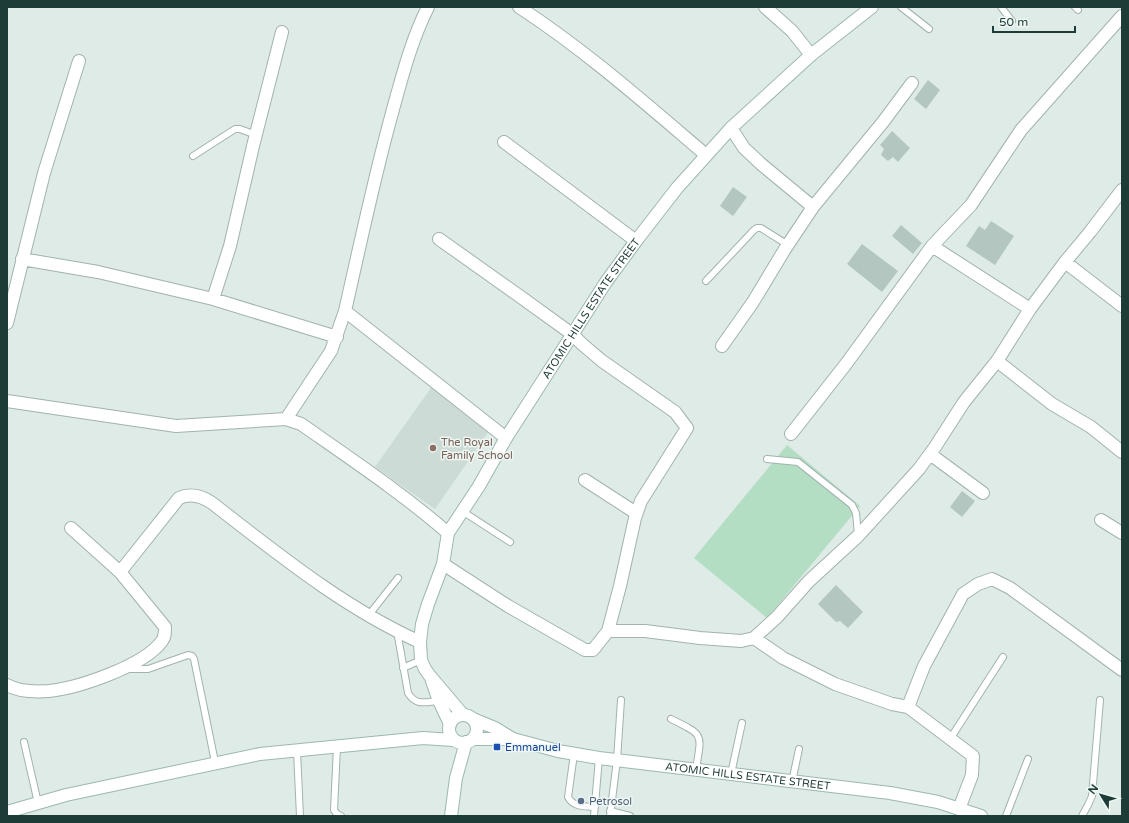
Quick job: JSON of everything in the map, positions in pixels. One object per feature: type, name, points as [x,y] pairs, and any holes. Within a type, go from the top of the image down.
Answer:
[{"type":"street","points":[[286,419],[331,351],[337,336],[345,311],[397,94],[415,34],[428,7]]},
{"type":"street","points":[[766,7],[792,31],[811,55]]},
{"type":"street","name":"ATOMIC HILLS ESTATE STREET","points":[[872,7],[811,55],[731,128],[673,194],[636,241],[572,334],[448,533],[443,564],[422,624],[420,642],[421,660],[430,676],[468,717],[495,728],[513,739],[533,746],[599,758],[890,793],[938,802],[981,816]]},
{"type":"street","points":[[526,9],[576,47],[706,155]]},
{"type":"street","points":[[791,434],[846,364],[932,246],[971,205],[1021,130],[1122,16]]},
{"type":"street","points":[[213,299],[230,246],[282,32]]},
{"type":"street","points":[[7,323],[44,173],[79,62]]},
{"type":"street","points":[[722,346],[753,302],[813,207],[883,122],[912,83]]},
{"type":"street","points":[[731,128],[744,148],[813,207]]},
{"type":"street","points":[[504,142],[636,241]]},
{"type":"street","points":[[608,631],[645,631],[700,638],[741,641],[754,638],[777,617],[809,581],[858,536],[930,454],[964,402],[997,361],[1030,309],[1122,190]]},
{"type":"street","points":[[439,239],[572,334],[602,361],[675,412],[688,428],[641,501],[636,514],[608,631],[593,650],[585,650],[508,606],[443,564]]},
{"type":"street","points":[[932,246],[1030,309]]},
{"type":"street","points":[[22,259],[98,272],[213,299],[337,336]]},
{"type":"street","points":[[1065,262],[1122,306]]},
{"type":"street","points":[[345,311],[506,438]]},
{"type":"street","points":[[997,361],[1052,404],[1091,428],[1122,452]]},
{"type":"street","points":[[7,401],[176,426],[286,419],[301,424],[371,472],[421,510],[448,533]]},
{"type":"street","points":[[930,454],[983,493]]},
{"type":"street","points":[[585,480],[636,514]]},
{"type":"street","points":[[120,572],[174,503],[185,495],[192,495],[206,499],[212,503],[304,572],[368,616],[420,642]]},
{"type":"street","points":[[1101,520],[1122,533]]},
{"type":"street","points":[[7,685],[17,690],[49,691],[81,684],[124,669],[147,655],[162,642],[165,634],[165,627],[120,572],[71,528]]},
{"type":"street","points":[[908,707],[924,666],[964,594],[978,584],[992,579],[1010,588],[1122,670]]},
{"type":"street","points":[[754,638],[783,658],[835,684],[892,704],[908,707],[973,756],[972,775],[959,808]]},
{"type":"street","name":"ATOMIC HILLS ESTATE STREET","points":[[430,676],[439,701],[458,736],[513,739]]},
{"type":"street","points":[[7,812],[66,795],[215,762],[260,754],[458,736],[477,732],[477,727],[468,717],[455,718],[458,736],[453,815]]},
{"type":"lane","points":[[901,7],[928,29]]},
{"type":"lane","points":[[1001,7],[1012,21]]},
{"type":"lane","points":[[193,156],[235,129],[240,129],[256,135]]},
{"type":"lane","points":[[706,282],[757,228],[761,228],[788,245]]},
{"type":"lane","points":[[767,459],[798,462],[852,505],[856,514],[858,536]]},
{"type":"lane","points":[[462,511],[510,542]]},
{"type":"lane","points":[[368,616],[398,578]]},
{"type":"lane","points":[[397,631],[408,692],[412,700],[416,702],[439,701]]},
{"type":"lane","points":[[124,669],[148,669],[188,655],[192,656],[194,659],[215,762]]},
{"type":"lane","points":[[950,739],[1003,657]]},
{"type":"lane","points":[[403,668],[421,660]]},
{"type":"lane","points":[[621,700],[617,760],[610,814],[630,816]]},
{"type":"lane","points":[[1082,816],[1092,796],[1100,700]]},
{"type":"lane","points":[[671,719],[698,734],[700,739],[696,770]]},
{"type":"lane","points":[[731,774],[742,723]]},
{"type":"lane","points":[[24,742],[38,803]]},
{"type":"lane","points":[[337,746],[334,810],[341,816]]},
{"type":"lane","points":[[792,782],[799,749]]},
{"type":"lane","points":[[297,751],[300,816]]},
{"type":"lane","points":[[574,754],[568,797],[570,802],[574,805],[595,807]]},
{"type":"lane","points":[[594,816],[599,758]]},
{"type":"lane","points":[[1006,816],[1028,759]]},
{"type":"shaded area","name":"The Royal Family School","points":[[433,385],[491,428],[435,509],[375,467]]},
{"type":"green space","points":[[787,445],[860,506],[767,618],[694,558]]},
{"type":"building","points":[[928,80],[940,90],[926,109],[914,99]]},
{"type":"building","points":[[892,131],[910,148],[898,162],[893,157],[888,161],[881,155],[884,149],[880,145]]},
{"type":"building","points":[[733,187],[747,197],[733,216],[720,206]]},
{"type":"building","points":[[991,221],[1014,236],[995,265],[966,246],[979,226],[985,230]]},
{"type":"building","points":[[901,225],[922,243],[913,254],[892,236]]},
{"type":"building","points":[[862,244],[898,271],[882,292],[847,264]]},
{"type":"building","points":[[962,491],[975,501],[962,517],[950,507]]},
{"type":"building","points":[[836,585],[863,612],[848,628],[840,621],[836,622],[818,604]]},
{"type":"place","name":"The Royal Family School","points":[[433,448]]},
{"type":"place","name":"Emmanuel","points":[[497,747]]},
{"type":"place","name":"Petrosol","points":[[581,801]]}]
